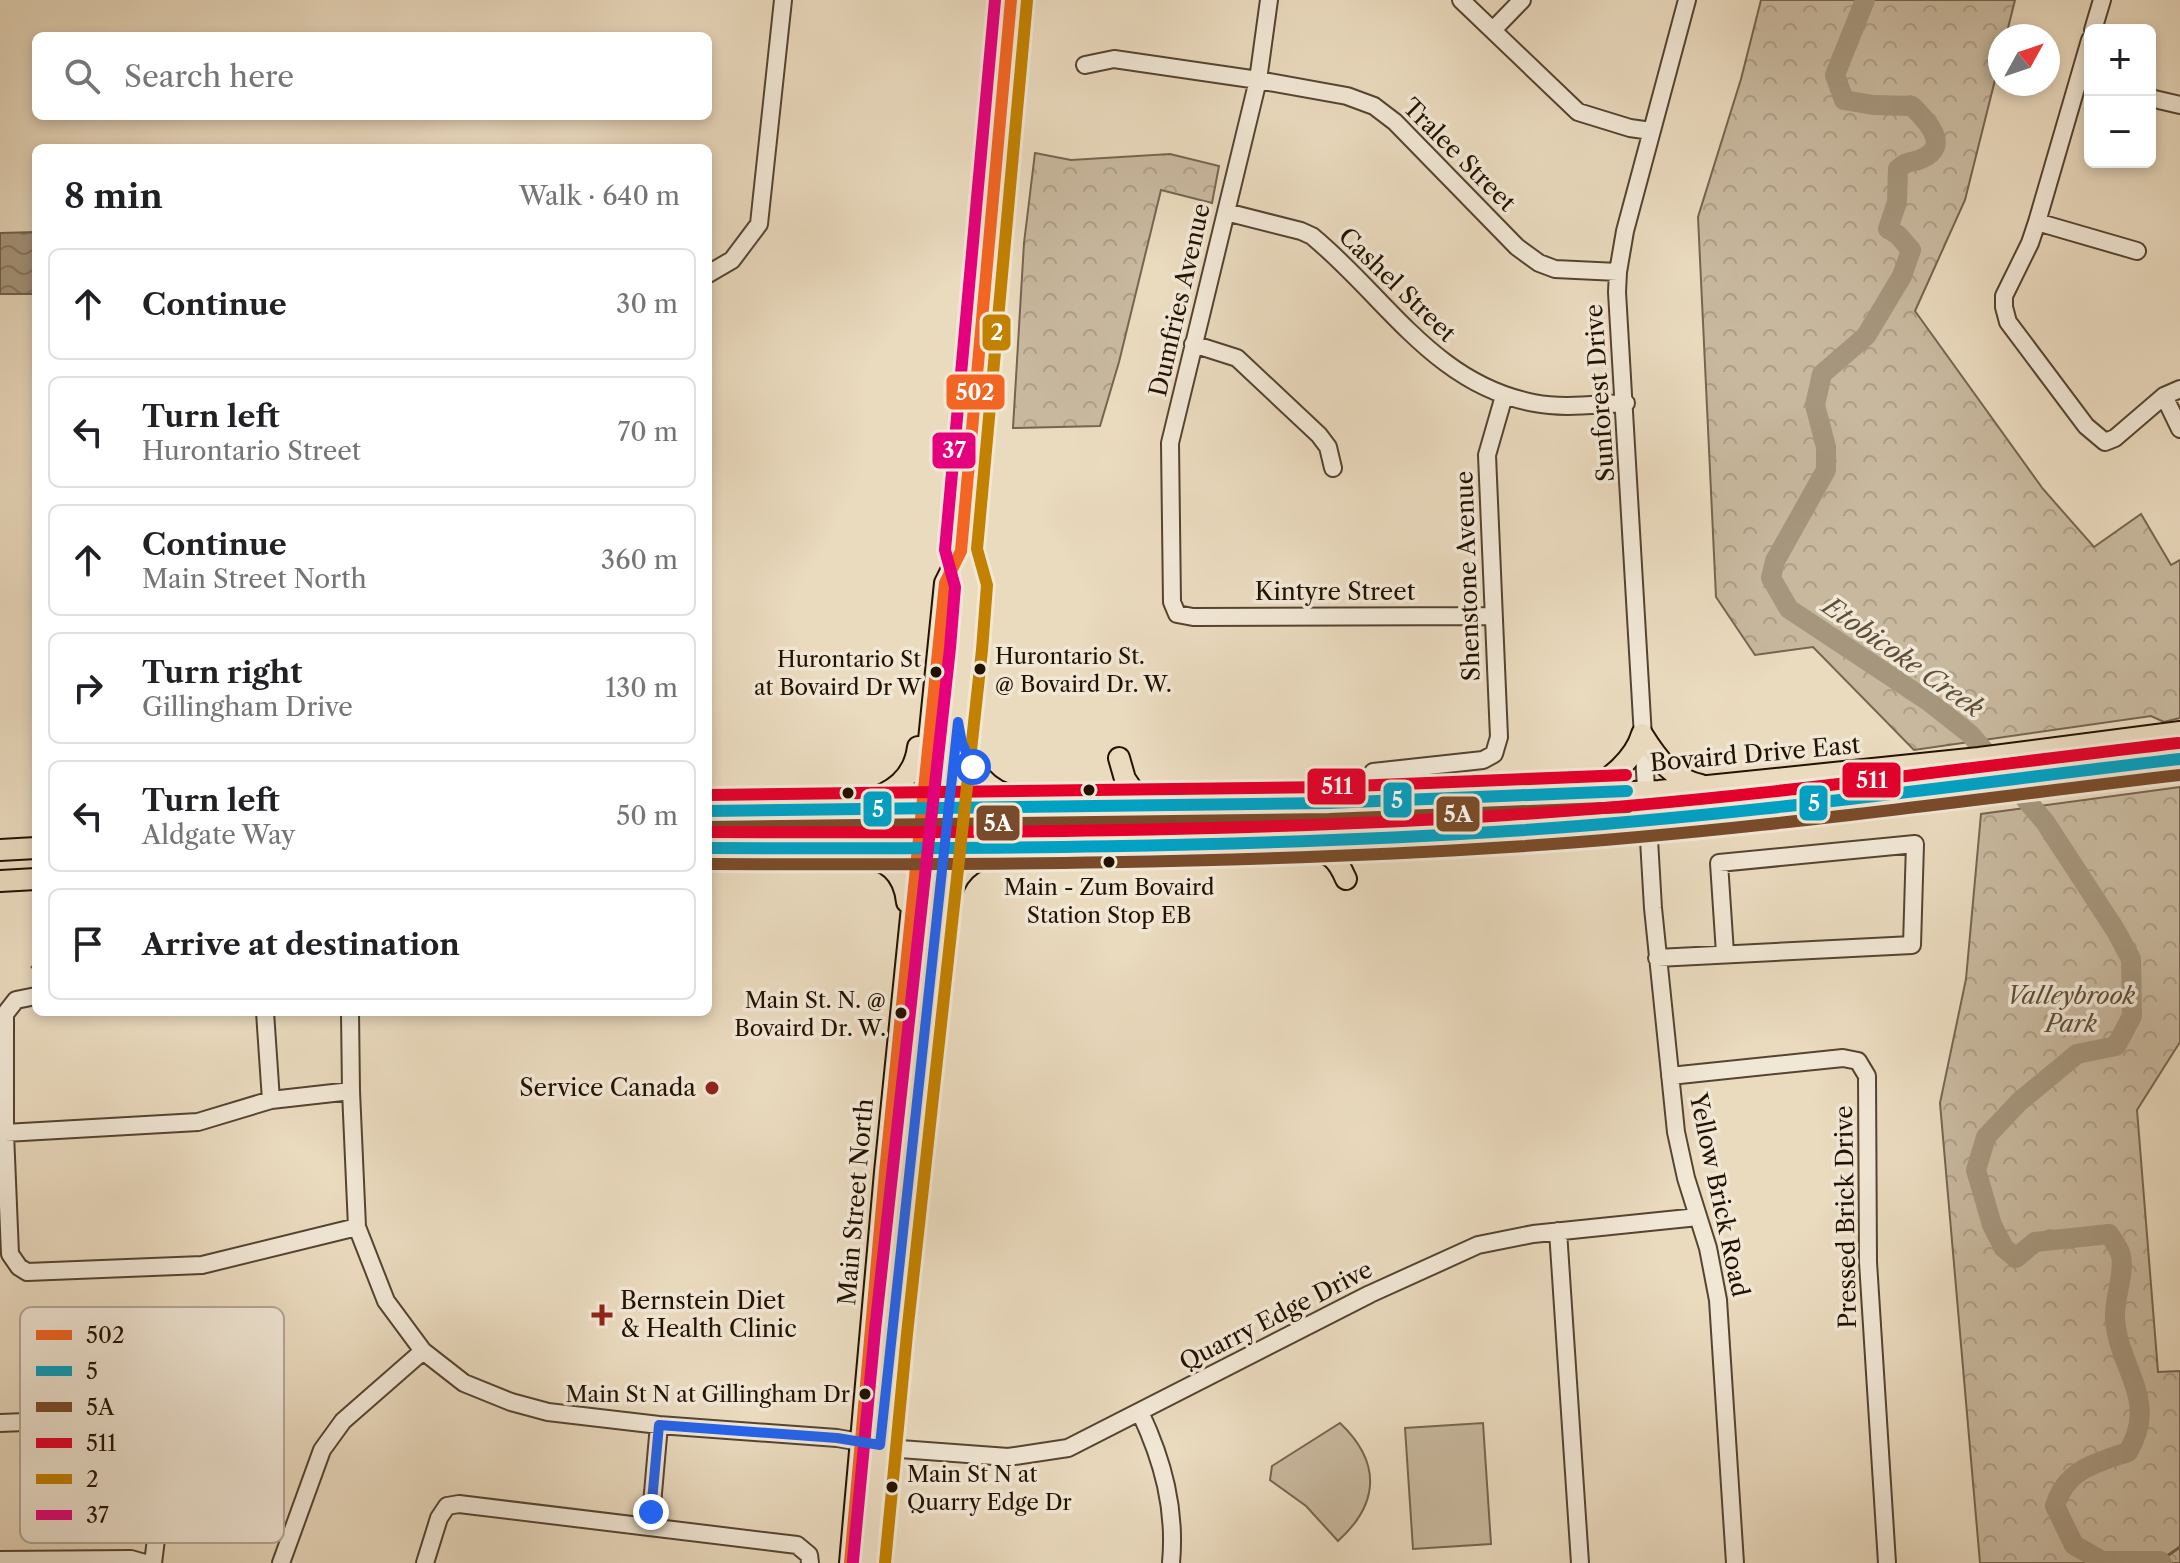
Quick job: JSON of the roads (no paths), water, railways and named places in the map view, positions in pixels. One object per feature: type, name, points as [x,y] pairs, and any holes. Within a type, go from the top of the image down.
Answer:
[{"type":"main road","points":[[961,551],[1011,0]]},
{"type":"main road","name":"Main Street North","points":[[869,1563],[870,1444],[909,936],[945,583],[961,551]]},
{"type":"main road","name":"Main Street North","points":[[850,1563],[870,1444],[936,940],[971,585],[961,551]]},
{"type":"main road","points":[[712,811],[837,807],[884,796],[913,769],[921,722],[932,711]]},
{"type":"main road","points":[[958,722],[968,758],[983,781],[1008,797],[1047,797],[1056,806]]},
{"type":"main road","name":"Bovaird Drive East","points":[[837,807],[1472,799],[1645,791],[1979,758],[2180,732]]},
{"type":"main road","points":[[1642,734],[1655,756],[1670,771],[1694,783],[1709,786]]},
{"type":"main road","points":[[1584,792],[1611,776],[1633,751],[1642,734]]},
{"type":"main road","points":[[1119,758],[1125,779],[1136,795],[1148,796],[1165,804]]},
{"type":"main road","points":[[712,848],[1284,843],[1403,837],[1647,820],[2180,759]]},
{"type":"main road","points":[[1284,843],[1296,852],[1329,853],[1338,862],[1346,879],[1350,864],[1363,846],[1403,837]]},
{"type":"main road","points":[[936,940],[947,918],[951,888],[960,876],[970,865],[984,857],[1020,846]]},
{"type":"main road","points":[[0,850],[32,848]]},
{"type":"main road","points":[[828,848],[845,857],[882,860],[896,873],[907,897],[909,936]]},
{"type":"main road","points":[[0,881],[32,879]]},
{"type":"street","points":[[712,272],[732,260],[759,224],[783,0]]},
{"type":"street","name":"Dumfries Avenue","points":[[1177,614],[1172,602],[1170,443],[1258,80],[1269,0]]},
{"type":"street","points":[[1461,0],[1578,112],[1651,131]]},
{"type":"street","points":[[1493,30],[1522,0]]},
{"type":"street","name":"Sunforest Drive","points":[[1645,791],[1618,272],[1651,131],[1687,0]]},
{"type":"street","points":[[2095,24],[2102,0]]},
{"type":"street","name":"Tralee Street","points":[[1085,65],[1114,59],[1347,96],[1374,106],[1395,122],[1517,247],[1539,263],[1555,269],[1618,272]]},
{"type":"street","points":[[2084,82],[2030,243],[2004,296],[2008,322],[2086,426],[2105,442],[2115,438],[2164,396],[2180,389]]},
{"type":"street","points":[[2156,99],[2180,105]]},
{"type":"street","name":"Cashel Street","points":[[1226,212],[1312,236],[1442,363],[1504,396],[1559,406],[1626,403]]},
{"type":"street","points":[[2037,222],[2137,251]]},
{"type":"street","points":[[1193,344],[1226,353],[1248,366],[1319,435],[1328,447],[1333,468]]},
{"type":"street","name":"Shenstone Avenue","points":[[1373,772],[1483,760],[1494,754],[1499,737],[1487,455],[1504,396]]},
{"type":"street","points":[[2164,396],[2180,429]]},
{"type":"street","name":"Kintyre Street","points":[[1177,614],[1193,617],[1494,616]]},
{"type":"street","name":"Yellow Brick Road","points":[[1645,791],[1657,958],[1676,1132],[1686,1178],[1708,1248],[1718,1300],[1735,1563]]},
{"type":"street","points":[[1657,958],[1912,945],[1915,844],[1719,863],[1725,953]]},
{"type":"street","points":[[32,997],[16,1000],[5,1014],[5,1133],[10,1254],[19,1267],[27,1272],[202,1265],[357,1227]]},
{"type":"street","points":[[265,1016],[271,1100]]},
{"type":"street","name":"Quarry Edge Drive","points":[[350,1016],[357,1227],[386,1301],[423,1351],[464,1383],[511,1402],[548,1412],[1008,1457],[1068,1448],[1370,1294],[1478,1245],[1558,1231],[1698,1217]]},
{"type":"street","name":"Pressed Brick Drive","points":[[1670,1076],[1843,1058],[1858,1061],[1867,1076],[1868,1262],[1887,1563]]},
{"type":"street","points":[[5,1133],[198,1122],[271,1100],[351,1091]]},
{"type":"street","points":[[1558,1231],[1580,1563]]},
{"type":"street","points":[[281,1563],[322,1450],[343,1421],[423,1351]]},
{"type":"street","points":[[1140,1412],[1158,1451],[1168,1488],[1172,1514],[1171,1563]]},
{"type":"street","points":[[0,1423],[20,1422]]},
{"type":"street","points":[[650,1527],[659,1425]]},
{"type":"street","points":[[425,1563],[439,1518],[447,1506],[459,1504],[797,1545],[809,1555],[810,1563]]},
{"type":"street","points":[[153,1563],[156,1543]]},
{"type":"street","points":[[0,1560],[131,1559],[145,1563]]},
{"type":"water","points":[[32,232],[32,294],[0,294],[0,233]]},
{"type":"waterway","name":"Etobicoke Creek","points":[[1865,0],[1835,75],[1844,100],[1873,105],[1912,106],[1933,132],[1935,147],[1930,154],[1898,169],[1897,202],[1888,229],[1911,250],[1902,276],[1866,336],[1822,374],[1815,405],[1826,447],[1826,470],[1775,561],[1771,578],[1789,609],[1928,701],[1970,734],[2045,822],[2131,959],[2132,1016],[2116,1046],[2077,1054],[2019,1102],[1986,1137],[1976,1170],[1992,1225],[2004,1248],[2016,1258],[2035,1242],[2109,1234],[2119,1250],[2122,1270],[2115,1317],[2117,1335],[2138,1399],[2140,1416],[2137,1433],[2128,1452],[2094,1464],[2074,1476],[2055,1506],[2074,1545],[2102,1561],[2162,1563]]},
{"type":"waterway","points":[[2160,1561],[2180,1547]]},
{"type":"place","name":"Hurontario St. @ Bovaird Dr. W.","points":[[980,669]]},
{"type":"place","name":"Hurontario St at Bovaird Dr W","points":[[936,672]]},
{"type":"place","name":"Main - Zum Bovaird Station Stop EB","points":[[1109,862]]},
{"type":"place","name":"Main St. N. @ Bovaird Dr. W.","points":[[901,1013]]},
{"type":"place","name":"Service Canada","points":[[712,1088]]},
{"type":"place","name":"Bernstein Diet & Health Clinic","points":[[602,1315]]},
{"type":"place","name":"Main St N at Gillingham Dr","points":[[865,1394]]},
{"type":"place","name":"Main St N at Quarry Edge Dr","points":[[892,1487]]},
{"type":"park label","name":"Valleybrook Park","points":[[2071,1010]]}]
